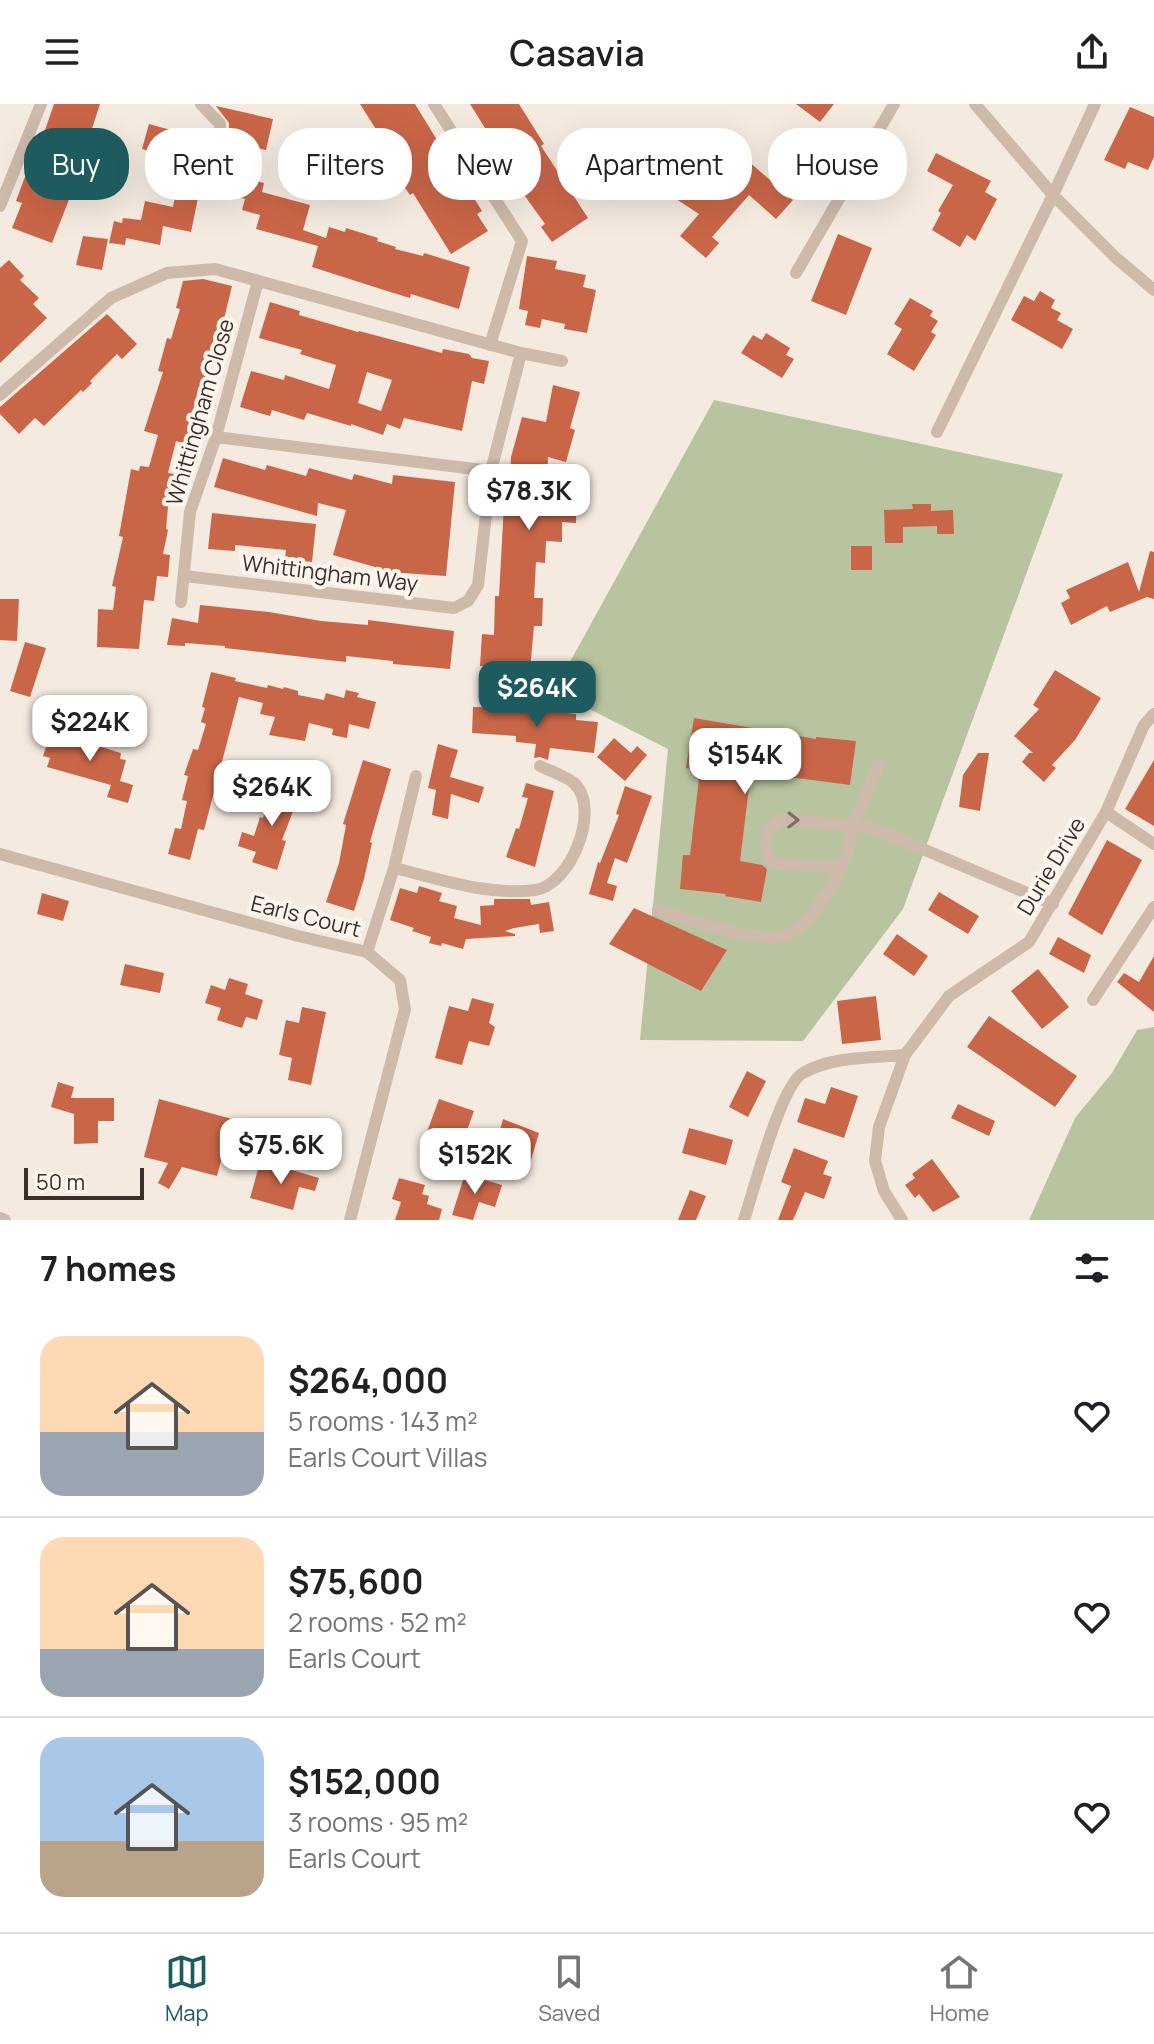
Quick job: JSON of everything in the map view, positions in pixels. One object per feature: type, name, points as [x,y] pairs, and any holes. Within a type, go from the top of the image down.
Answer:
[{"type":"street","points":[[0,206],[41,104]]},
{"type":"street","points":[[201,104],[220,124],[220,128]]},
{"type":"street","points":[[434,104],[522,241],[490,345]]},
{"type":"street","points":[[796,273],[894,104]]},
{"type":"street","points":[[975,104],[1053,195],[1115,257],[1154,290]]},
{"type":"street","points":[[937,432],[1095,104]]},
{"type":"street","points":[[0,395],[111,298],[167,273],[215,269],[490,345],[562,361]]},
{"type":"street","name":"Whittingham Close","points":[[181,602],[190,512],[216,437],[258,281]]},
{"type":"street","points":[[216,437],[491,471],[521,353]]},
{"type":"street","name":"Whittingham Way","points":[[185,576],[454,608],[468,601],[478,585],[491,471]]},
{"type":"street","name":"Durie Drive","points":[[902,1220],[884,1191],[875,1161],[879,1127],[905,1055],[949,996],[1029,942],[1106,812],[1144,725],[1154,714]]},
{"type":"street","points":[[658,910],[705,926],[768,937],[785,936],[816,909],[842,867],[854,824],[879,764]]},
{"type":"street","points":[[394,868],[492,891],[539,890],[564,874],[584,826],[584,802],[574,784],[540,766]]},
{"type":"street","points":[[367,952],[394,868],[416,776]]},
{"type":"street","points":[[1106,812],[1154,844]]},
{"type":"street","points":[[842,867],[770,861],[767,831],[771,824],[784,819],[854,824],[893,835],[1053,904]]},
{"type":"street","name":"Earls Court","points":[[0,854],[367,952],[400,980],[405,1009],[350,1220]]},
{"type":"street","points":[[1093,1000],[1154,907]]},
{"type":"street","points":[[744,1220],[772,1131],[792,1083],[800,1074],[835,1061],[905,1055]]},
{"type":"green space","points":[[714,400],[1063,474],[903,909],[803,1041],[640,1040],[668,749],[554,691]]},
{"type":"green space","points":[[1154,1027],[1154,1220],[1029,1220],[1075,1118],[1112,1073],[1137,1030]]},
{"type":"building","points":[[54,104],[100,104],[92,128],[46,128]]},
{"type":"building","points":[[360,104],[415,104],[430,128],[428,200],[475,200],[482,211],[477,214],[488,231],[451,254],[412,194],[412,128],[375,128]]},
{"type":"building","points":[[470,104],[519,104],[534,128],[485,128]]},
{"type":"building","points":[[796,104],[834,104],[820,122]]},
{"type":"building","points":[[216,106],[273,119],[266,150],[262,149],[262,128],[229,128],[229,123]]},
{"type":"building","points":[[1130,107],[1154,117],[1154,157],[1148,170],[1128,162],[1125,169],[1104,160]]},
{"type":"building","points":[[541,146],[557,171],[557,200],[576,200],[588,218],[552,242],[541,227],[545,224],[528,200],[541,200]]},
{"type":"building","points":[[936,153],[991,181],[985,192],[997,199],[975,241],[967,235],[960,247],[932,230],[941,213],[938,211],[953,185],[927,171]]},
{"type":"building","points":[[752,164],[768,178],[768,200],[793,200],[776,219],[752,198]]},
{"type":"building","points":[[24,179],[24,200],[69,200],[52,243],[12,228],[22,203],[16,201]]},
{"type":"building","points":[[262,192],[278,196],[278,200],[310,205],[303,230],[326,238],[329,227],[345,232],[346,228],[378,238],[377,241],[395,249],[423,256],[424,253],[470,267],[459,309],[411,294],[410,298],[312,267],[318,246],[256,229],[260,215],[242,210],[245,200],[262,200]]},
{"type":"building","points":[[174,200],[198,200],[191,232],[163,226],[160,245],[126,238],[125,245],[109,243],[114,221],[122,223],[123,218],[141,220],[145,201],[173,207]]},
{"type":"building","points":[[678,200],[745,200],[712,237],[719,243],[706,258],[680,236],[699,214]]},
{"type":"building","points":[[838,234],[872,248],[846,315],[811,301]]},
{"type":"building","points":[[83,236],[108,239],[102,270],[76,265]]},
{"type":"building","points":[[527,256],[557,261],[555,269],[586,275],[583,287],[596,290],[587,333],[564,329],[565,324],[542,319],[540,328],[525,325],[528,311],[519,309]]},
{"type":"building","points":[[9,260],[24,276],[20,280],[39,298],[33,304],[47,318],[0,363],[0,268]]},
{"type":"building","points":[[203,279],[232,286],[224,319],[220,319],[211,349],[214,350],[206,383],[201,382],[191,417],[197,418],[188,445],[176,441],[168,473],[175,474],[169,495],[168,530],[163,554],[170,555],[168,577],[157,576],[154,601],[144,600],[139,649],[97,647],[98,609],[113,610],[116,587],[112,586],[123,537],[119,536],[131,469],[139,471],[140,466],[149,467],[158,435],[144,431],[163,372],[158,371],[167,338],[171,339],[180,309],[176,308],[183,281]]},
{"type":"building","points":[[1040,291],[1055,300],[1051,308],[1061,313],[1057,320],[1073,329],[1062,349],[1011,320],[1024,296],[1034,301]]},
{"type":"building","points":[[910,298],[933,311],[930,316],[938,321],[931,332],[936,335],[914,371],[887,354],[902,329],[894,324]]},
{"type":"building","points":[[270,302],[300,311],[299,315],[358,332],[442,353],[443,349],[469,354],[472,358],[489,361],[484,384],[472,381],[462,431],[404,418],[400,429],[387,424],[383,435],[307,413],[304,420],[272,410],[270,416],[240,407],[251,371],[284,380],[285,375],[329,389],[336,365],[300,354],[302,350],[259,338]],"holes":[[[367,372],[392,380],[381,411],[358,403]]]},
{"type":"building","points":[[107,314],[137,344],[122,359],[117,354],[83,392],[81,390],[44,426],[35,418],[19,434],[0,414],[0,407]]},
{"type":"building","points":[[766,333],[790,348],[786,355],[794,359],[782,378],[741,353],[753,335],[762,340]]},
{"type":"building","points":[[553,385],[580,392],[570,428],[575,430],[566,462],[548,457],[547,488],[554,488],[553,505],[576,506],[576,523],[562,522],[562,542],[546,541],[545,563],[536,562],[534,598],[543,598],[542,626],[534,626],[530,670],[480,666],[482,634],[494,635],[495,596],[499,596],[504,504],[509,504],[511,457],[522,417],[546,422]]},
{"type":"building","points":[[223,458],[265,470],[267,465],[306,476],[309,468],[352,480],[354,474],[392,484],[393,475],[455,482],[446,576],[374,571],[375,567],[333,555],[346,510],[318,503],[317,516],[214,487]]},
{"type":"building","points":[[912,504],[931,504],[931,511],[953,510],[954,534],[937,534],[937,526],[903,527],[903,543],[885,543],[884,510],[913,509]]},
{"type":"building","points":[[212,513],[316,524],[312,562],[285,559],[286,550],[235,545],[235,551],[208,549]]},
{"type":"building","points":[[851,546],[872,546],[872,570],[851,570]]},
{"type":"building","points":[[1150,551],[1154,552],[1154,599],[1147,597],[1110,612],[1107,606],[1071,625],[1061,603],[1070,598],[1066,590],[1128,562],[1139,592]]},
{"type":"building","points":[[0,599],[19,599],[17,641],[0,640]]},
{"type":"building","points":[[200,605],[321,621],[368,625],[368,620],[454,631],[450,669],[346,656],[346,662],[225,646],[167,645],[172,618],[198,623]]},
{"type":"building","points":[[25,642],[46,648],[30,697],[10,691]]},
{"type":"building","points":[[1055,670],[1101,698],[1075,740],[1052,765],[1056,768],[1044,782],[1022,762],[1029,753],[1033,753],[1014,736],[1039,709],[1033,705]]},
{"type":"building","points":[[211,672],[267,688],[268,685],[284,687],[298,691],[298,695],[324,700],[326,693],[344,698],[346,690],[359,693],[357,697],[376,702],[369,729],[349,724],[347,738],[332,735],[333,729],[309,723],[305,741],[269,735],[275,717],[260,714],[263,703],[239,697],[204,830],[198,829],[190,860],[168,854],[175,828],[181,829],[187,801],[182,800],[188,776],[184,775],[193,749],[198,750],[206,724],[201,722],[205,708],[202,707]]},
{"type":"building","points":[[473,707],[576,714],[576,720],[598,722],[594,753],[550,748],[548,760],[534,758],[536,744],[516,742],[516,736],[472,733]]},
{"type":"building","points":[[694,718],[816,739],[856,741],[850,785],[751,772],[740,861],[762,865],[767,869],[761,902],[680,889],[683,855],[690,855],[700,770],[686,768]]},
{"type":"building","points":[[57,733],[79,739],[80,733],[100,739],[98,746],[121,753],[120,759],[126,760],[120,781],[133,785],[128,803],[107,797],[111,785],[47,767],[50,758],[43,756],[47,744],[53,746]]},
{"type":"building","points":[[614,738],[631,753],[637,746],[647,755],[625,781],[597,757]]},
{"type":"building","points":[[438,744],[458,750],[450,777],[484,787],[479,803],[451,794],[448,819],[432,815],[436,790],[428,788]]},
{"type":"building","points":[[978,753],[989,753],[980,811],[959,807],[963,775]]},
{"type":"building","points":[[363,760],[391,769],[354,911],[326,902],[339,863],[346,825],[343,824]]},
{"type":"building","points":[[1154,760],[1154,826],[1125,809]]},
{"type":"building","points":[[273,782],[300,793],[282,840],[286,841],[277,870],[252,862],[256,852],[238,846],[242,832],[254,836],[260,817],[263,818]]},
{"type":"building","points":[[526,783],[554,791],[535,867],[506,857],[528,798],[522,797]]},
{"type":"building","points":[[625,786],[652,796],[627,863],[615,858],[607,883],[617,886],[613,901],[589,894],[598,862],[619,815],[616,814]]},
{"type":"building","points":[[1107,840],[1142,860],[1102,935],[1068,914]]},
{"type":"building","points":[[419,886],[442,893],[439,901],[457,906],[454,918],[481,925],[480,906],[494,905],[494,899],[530,899],[531,905],[549,902],[554,931],[540,933],[539,924],[514,928],[505,931],[515,936],[466,939],[463,949],[429,943],[431,937],[390,920],[400,888],[417,893]]},
{"type":"building","points":[[939,892],[979,916],[968,934],[928,910]]},
{"type":"building","points":[[42,893],[69,901],[63,921],[37,914]]},
{"type":"building","points":[[634,908],[727,950],[701,991],[609,944]]},
{"type":"building","points":[[897,934],[928,956],[914,976],[883,954]]},
{"type":"building","points":[[1058,937],[1091,955],[1084,973],[1049,954]]},
{"type":"building","points":[[1154,956],[1154,1012],[1117,982],[1124,973],[1139,982]]},
{"type":"building","points":[[125,964],[164,973],[160,993],[120,985]]},
{"type":"building","points":[[1038,969],[1069,1007],[1042,1029],[1011,991]]},
{"type":"building","points":[[229,978],[248,984],[245,994],[263,1000],[257,1020],[246,1017],[242,1028],[217,1020],[221,1008],[205,1003],[211,985],[225,990]]},
{"type":"building","points":[[876,996],[881,1040],[842,1044],[837,1001]]},
{"type":"building","points":[[472,998],[494,1004],[489,1023],[495,1027],[489,1046],[469,1041],[462,1065],[435,1058],[449,1006],[468,1011]]},
{"type":"building","points":[[302,1007],[326,1012],[311,1085],[288,1080],[292,1058],[279,1055],[286,1020],[299,1023]]},
{"type":"building","points":[[989,1016],[1077,1076],[1055,1107],[967,1047]]},
{"type":"building","points":[[747,1071],[766,1081],[748,1117],[729,1107]]},
{"type":"building","points":[[58,1082],[74,1087],[71,1098],[114,1098],[114,1121],[98,1121],[98,1143],[74,1144],[74,1114],[51,1107]]},
{"type":"building","points":[[831,1087],[858,1096],[844,1138],[797,1122],[805,1098],[825,1104]]},
{"type":"building","points":[[159,1099],[232,1119],[217,1176],[182,1167],[169,1189],[158,1183],[168,1163],[144,1157]]},
{"type":"building","points":[[439,1099],[474,1111],[462,1144],[427,1132]]},
{"type":"building","points":[[958,1104],[995,1121],[989,1136],[951,1118]]},
{"type":"building","points":[[503,1119],[539,1133],[530,1163],[494,1153]]},
{"type":"building","points":[[689,1128],[733,1140],[726,1165],[682,1153]]},
{"type":"building","points":[[794,1148],[828,1161],[823,1174],[832,1177],[824,1199],[805,1192],[793,1220],[778,1220],[791,1186],[781,1182]]},
{"type":"building","points":[[932,1159],[960,1197],[933,1212],[919,1194],[915,1198],[905,1185],[915,1178],[912,1174]]},
{"type":"building","points":[[259,1166],[283,1172],[285,1168],[319,1178],[315,1191],[299,1187],[293,1210],[250,1198]]},
{"type":"building","points":[[465,1174],[502,1185],[495,1207],[479,1202],[473,1220],[452,1215]]},
{"type":"building","points":[[399,1178],[425,1185],[422,1194],[429,1196],[427,1204],[442,1209],[439,1220],[395,1220],[401,1202],[392,1199]]},
{"type":"building","points":[[690,1190],[706,1196],[696,1220],[678,1220]]}]
